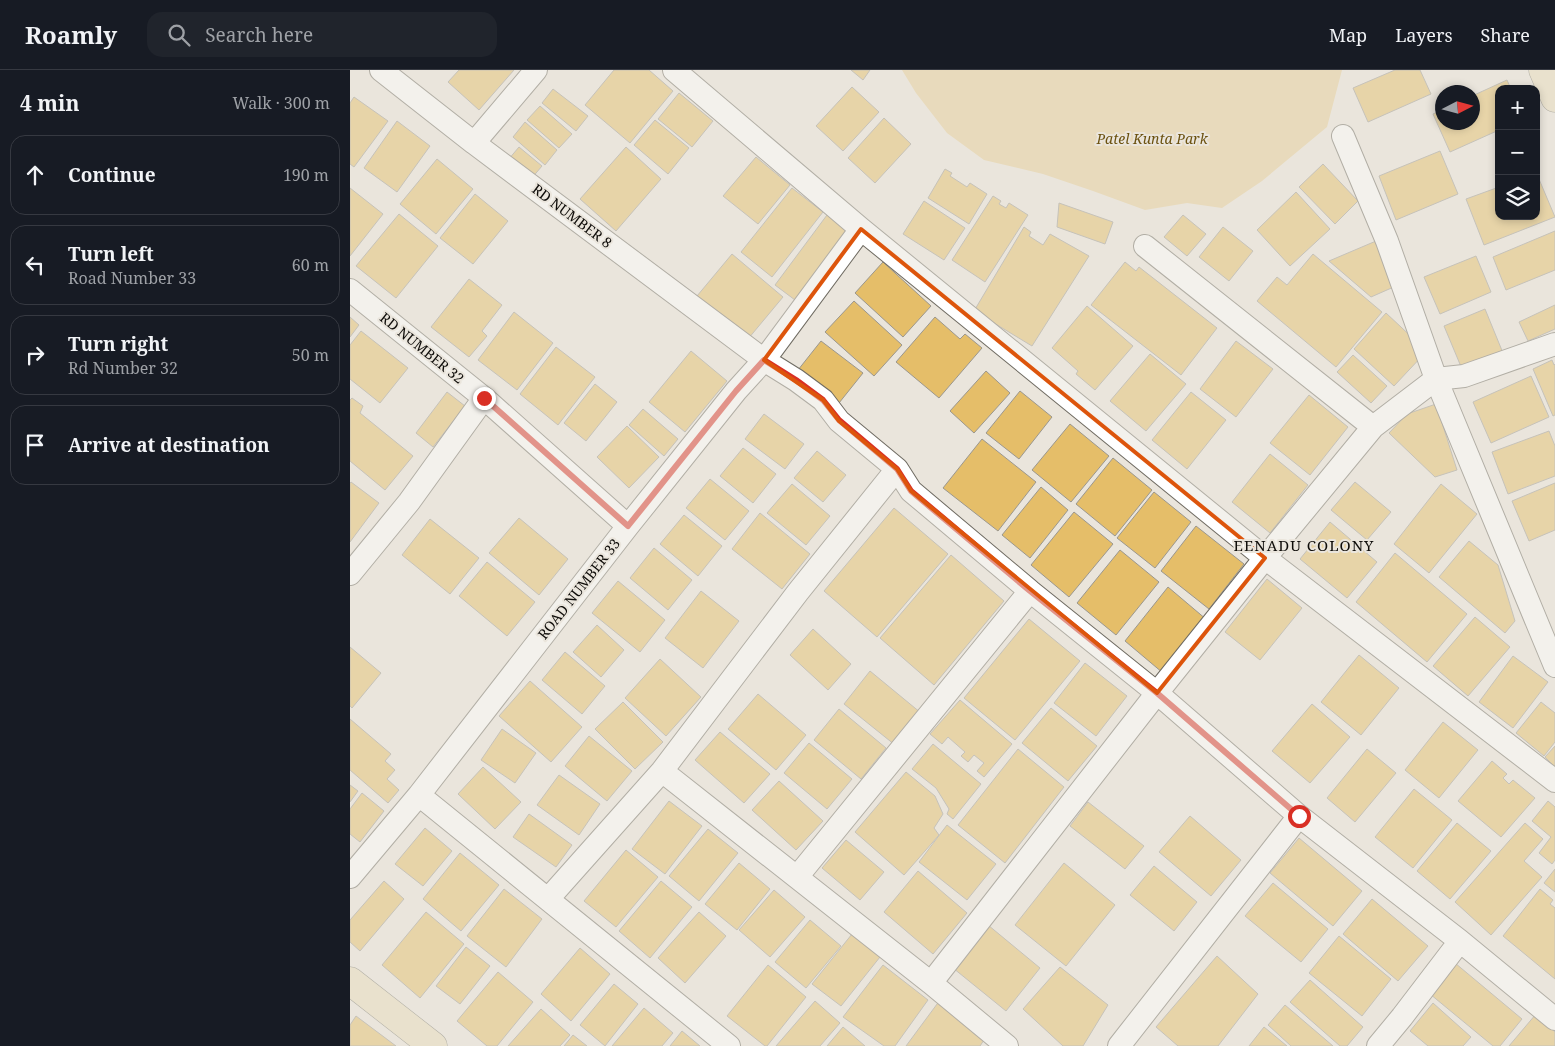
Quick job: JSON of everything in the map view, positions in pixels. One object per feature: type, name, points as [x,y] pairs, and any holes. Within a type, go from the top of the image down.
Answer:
[{"type":"street","name":"RD NUMBER 8","points":[[381,70],[474,143],[764,360],[823,400],[839,420],[897,469],[911,491],[1030,591],[1157,693],[1299,816],[1460,941],[1555,1020]]},
{"type":"street","points":[[474,143],[536,70]]},
{"type":"street","points":[[674,70],[861,229],[1265,558],[1555,781]]},
{"type":"street","points":[[1543,70],[1555,98]]},
{"type":"street","points":[[1343,136],[1387,241],[1436,379],[1555,666]]},
{"type":"street","name":"ROAD NUMBER 33","points":[[350,877],[420,795],[628,526],[736,391],[764,360],[861,229]]},
{"type":"street","points":[[1145,246],[1374,427]]},
{"type":"street","name":"RD NUMBER 32","points":[[350,290],[484,398],[628,526]]},
{"type":"street","points":[[931,983],[1157,693],[1265,558],[1374,427],[1436,379],[1464,376],[1555,344]]},
{"type":"street","points":[[350,574],[409,502],[484,398]]},
{"type":"street","points":[[548,899],[662,771],[798,592],[897,469]]},
{"type":"street","points":[[798,877],[1030,591]]},
{"type":"street","points":[[662,771],[931,983],[1007,1046]]},
{"type":"street","points":[[420,795],[729,1046]]},
{"type":"street","points":[[1119,1046],[1299,816]]},
{"type":"street","points":[[1378,1046],[1460,941]]},
{"type":"street","points":[[350,981],[433,1046]]},
{"type":"street","points":[[350,1005],[405,1046]]},
{"type":"highlighted area","points":[[861,229],[1265,558],[1157,693],[911,491],[897,469],[839,421],[823,400],[764,360]]},
{"type":"green space","name":"Patel Kunta Park","points":[[902,70],[1342,70],[1327,127],[1262,181],[1222,208],[1187,203],[1145,210],[1043,174],[984,160],[947,133],[916,93]]},
{"type":"building","points":[[459,70],[514,70],[479,110],[448,82]]},
{"type":"building","points":[[614,70],[649,70],[673,91],[630,143],[585,105]]},
{"type":"building","points":[[851,70],[870,70],[863,80]]},
{"type":"building","points":[[1395,70],[1420,70],[1431,94],[1368,122],[1353,88]]},
{"type":"building","points":[[1507,80],[1509,85],[1496,85]]},
{"type":"building","points":[[1495,85],[1495,132],[1450,152],[1440,130],[1480,130],[1480,92]]},
{"type":"building","points":[[852,87],[879,112],[843,151],[816,126]]},
{"type":"building","points":[[553,89],[588,116],[576,131],[542,103]]},
{"type":"building","points":[[679,93],[713,121],[692,147],[658,119]]},
{"type":"building","points":[[354,97],[388,121],[354,167],[350,164],[350,103]]},
{"type":"building","points":[[540,106],[572,134],[559,148],[527,120]]},
{"type":"building","points":[[884,118],[911,144],[875,183],[848,158]]},
{"type":"building","points":[[655,120],[689,148],[668,174],[634,145]]},
{"type":"building","points":[[397,121],[430,146],[397,192],[364,168]]},
{"type":"building","points":[[525,122],[557,150],[545,165],[513,137]]},
{"type":"building","points":[[519,147],[542,166],[531,179],[508,160]]},
{"type":"building","points":[[626,147],[661,179],[616,231],[580,199]]},
{"type":"building","points":[[1440,151],[1458,194],[1396,220],[1379,176]]},
{"type":"building","points":[[756,157],[790,185],[758,224],[723,196]]},
{"type":"building","points":[[437,159],[473,189],[436,234],[400,204]]},
{"type":"building","points":[[1323,164],[1358,201],[1335,224],[1299,187]]},
{"type":"building","points":[[945,169],[952,173],[950,176],[967,187],[970,183],[987,194],[969,224],[928,198]]},
{"type":"building","points":[[1540,181],[1555,217],[1484,245],[1466,199],[1495,188],[1495,220],[1540,220]]},
{"type":"building","points":[[350,188],[383,214],[350,256]]},
{"type":"building","points":[[792,188],[823,212],[772,277],[741,252]]},
{"type":"building","points":[[1296,192],[1330,229],[1290,266],[1257,230]]},
{"type":"building","points":[[475,194],[508,221],[473,264],[440,238]]},
{"type":"building","points":[[993,196],[1001,201],[999,204],[1006,208],[1009,203],[1028,215],[985,282],[952,260]]},
{"type":"building","points":[[924,201],[965,228],[944,260],[903,234]]},
{"type":"building","points":[[1059,203],[1113,222],[1105,244],[1057,227]]},
{"type":"building","points":[[399,214],[438,246],[396,298],[356,266]]},
{"type":"building","points":[[827,215],[848,231],[795,300],[775,285]]},
{"type":"building","points":[[1183,215],[1206,234],[1187,256],[1164,237]]},
{"type":"building","points":[[1024,227],[1031,232],[1029,236],[1043,245],[1050,234],[1089,256],[1032,346],[974,311]]},
{"type":"building","points":[[1223,227],[1253,251],[1229,281],[1199,257]]},
{"type":"building","points":[[1555,231],[1555,270],[1506,290],[1493,257]]},
{"type":"building","points":[[1376,241],[1396,286],[1371,297],[1329,261]]},
{"type":"building","points":[[732,254],[783,297],[748,339],[697,296]]},
{"type":"building","points":[[1313,254],[1382,312],[1336,367],[1257,301],[1277,277],[1287,285]]},
{"type":"building","points":[[1476,256],[1491,292],[1440,314],[1424,277]]},
{"type":"building","points":[[883,262],[931,306],[903,337],[855,293]]},
{"type":"building","points":[[1125,262],[1136,271],[1139,267],[1217,328],[1181,375],[1091,305]]},
{"type":"building","points":[[469,279],[502,305],[482,331],[487,336],[469,357],[431,327]]},
{"type":"building","points":[[854,301],[902,345],[874,376],[825,332]]},
{"type":"building","points":[[1555,305],[1555,329],[1528,341],[1519,322]]},
{"type":"building","points":[[1087,306],[1133,346],[1095,390],[1076,374],[1078,371],[1052,348]]},
{"type":"building","points":[[1485,309],[1503,353],[1462,369],[1444,326]]},
{"type":"building","points":[[514,312],[553,343],[517,390],[478,360]]},
{"type":"building","points":[[1386,313],[1417,342],[1424,354],[1394,386],[1354,349]]},
{"type":"building","points":[[350,317],[359,325],[350,337]]},
{"type":"building","points":[[935,317],[960,339],[965,334],[982,348],[939,398],[896,362]]},
{"type":"building","points":[[361,331],[408,368],[380,403],[350,379],[350,345]]},
{"type":"building","points":[[821,341],[863,373],[839,403],[798,370]]},
{"type":"building","points":[[1236,341],[1273,369],[1236,417],[1200,389]]},
{"type":"building","points":[[556,347],[595,377],[558,425],[520,394]]},
{"type":"building","points":[[691,351],[727,381],[685,432],[649,402]]},
{"type":"building","points":[[1150,354],[1186,384],[1146,431],[1110,401]]},
{"type":"building","points":[[1353,355],[1387,386],[1371,403],[1337,372]]},
{"type":"building","points":[[1552,360],[1555,364],[1555,415],[1553,416],[1533,369]]},
{"type":"building","points":[[986,371],[1010,393],[974,433],[950,411]]},
{"type":"building","points":[[1531,376],[1549,417],[1491,443],[1473,402]]},
{"type":"building","points":[[595,384],[617,402],[586,441],[564,423]]},
{"type":"building","points":[[1020,391],[1052,417],[1019,459],[986,433]]},
{"type":"building","points":[[447,392],[465,406],[433,447],[416,433]]},
{"type":"building","points":[[1191,392],[1226,420],[1187,469],[1152,440]]},
{"type":"building","points":[[1309,395],[1348,427],[1310,475],[1270,443]]},
{"type":"building","points":[[352,398],[363,406],[360,413],[413,456],[385,490],[350,461],[350,400]]},
{"type":"building","points":[[1436,404],[1457,470],[1435,477],[1389,433],[1407,414]]},
{"type":"building","points":[[643,409],[678,439],[664,456],[629,425]]},
{"type":"building","points":[[764,414],[804,444],[785,469],[745,439]]},
{"type":"building","points":[[1070,424],[1109,456],[1071,502],[1032,470]]},
{"type":"building","points":[[627,426],[659,457],[629,488],[597,457]]},
{"type":"building","points":[[1549,431],[1555,446],[1555,476],[1508,494],[1492,452]]},
{"type":"building","points":[[982,439],[1036,482],[998,531],[943,488]]},
{"type":"building","points":[[743,448],[776,474],[753,503],[720,476]]},
{"type":"building","points":[[817,451],[846,475],[823,502],[794,478]]},
{"type":"building","points":[[1270,454],[1308,485],[1270,533],[1232,502]]},
{"type":"building","points":[[1113,458],[1152,490],[1115,536],[1076,504]]},
{"type":"building","points":[[710,479],[749,511],[725,540],[686,508]]},
{"type":"building","points":[[1355,482],[1391,512],[1367,540],[1331,510]]},
{"type":"building","points":[[350,483],[379,503],[350,542]]},
{"type":"building","points":[[1555,483],[1555,530],[1529,541],[1512,501]]},
{"type":"building","points":[[792,484],[830,516],[806,545],[767,513]]},
{"type":"building","points":[[1441,484],[1477,514],[1429,573],[1394,544]]},
{"type":"building","points":[[1041,487],[1068,510],[1030,558],[1002,535]]},
{"type":"building","points":[[1154,492],[1191,522],[1155,568],[1117,538]]},
{"type":"building","points":[[894,508],[948,554],[877,637],[824,591]]},
{"type":"building","points":[[1074,512],[1113,544],[1069,597],[1031,565]]},
{"type":"building","points":[[760,513],[810,554],[782,589],[732,549]]},
{"type":"building","points":[[684,515],[722,546],[698,576],[660,544]]},
{"type":"building","points":[[519,518],[568,559],[539,595],[489,553]]},
{"type":"building","points":[[430,519],[479,558],[450,594],[402,555]]},
{"type":"building","points":[[1330,522],[1377,562],[1347,598],[1300,559]]},
{"type":"building","points":[[1196,526],[1244,564],[1209,609],[1161,571]]},
{"type":"building","points":[[1469,541],[1498,565],[1515,621],[1505,633],[1439,577]]},
{"type":"building","points":[[654,548],[692,580],[668,610],[630,578]]},
{"type":"building","points":[[1120,550],[1159,582],[1116,635],[1077,603]]},
{"type":"building","points":[[1395,553],[1467,614],[1427,662],[1356,602]]},
{"type":"building","points":[[951,555],[1004,601],[934,685],[880,638]]},
{"type":"building","points":[[487,562],[535,602],[507,636],[459,596]]},
{"type":"building","points":[[1267,579],[1302,608],[1260,660],[1225,632]]},
{"type":"building","points":[[618,581],[665,620],[640,652],[592,613]]},
{"type":"building","points":[[1168,587],[1207,620],[1163,673],[1125,641]]},
{"type":"building","points":[[701,591],[739,621],[703,668],[665,638]]},
{"type":"building","points":[[1475,617],[1510,647],[1468,696],[1433,666]]},
{"type":"building","points":[[1029,619],[1080,661],[1015,740],[964,698]]},
{"type":"building","points":[[597,625],[624,650],[601,677],[573,652]]},
{"type":"building","points":[[813,629],[851,664],[828,690],[790,655]]},
{"type":"building","points":[[350,647],[381,673],[352,708],[350,706]]},
{"type":"building","points":[[565,652],[605,686],[582,714],[542,680]]},
{"type":"building","points":[[1359,655],[1399,688],[1361,735],[1321,702]]},
{"type":"building","points":[[1513,656],[1548,682],[1513,728],[1479,702]]},
{"type":"building","points":[[660,659],[701,697],[666,736],[625,698]]},
{"type":"building","points":[[1085,663],[1127,696],[1096,736],[1054,703]]},
{"type":"building","points":[[870,671],[921,713],[895,745],[844,704]]},
{"type":"building","points":[[530,681],[582,727],[551,762],[499,716]]},
{"type":"building","points":[[758,694],[806,735],[776,770],[728,729]]},
{"type":"building","points":[[960,700],[1012,744],[984,777],[977,771],[984,763],[974,755],[968,762],[961,756],[965,752],[948,737],[942,744],[930,734]]},
{"type":"building","points":[[623,702],[663,742],[635,769],[595,729]]},
{"type":"building","points":[[1541,702],[1555,713],[1555,742],[1544,756],[1516,733]]},
{"type":"building","points":[[1312,704],[1350,737],[1310,783],[1272,751]]},
{"type":"building","points":[[1051,708],[1097,746],[1068,781],[1022,743]]},
{"type":"building","points":[[839,709],[886,748],[861,779],[814,740]]},
{"type":"building","points":[[350,719],[391,754],[385,761],[395,770],[387,779],[399,790],[388,803],[350,770]]},
{"type":"building","points":[[1443,722],[1478,750],[1439,798],[1405,770]]},
{"type":"building","points":[[502,729],[536,753],[515,783],[481,760]]},
{"type":"building","points":[[720,732],[770,774],[744,803],[695,760]]},
{"type":"building","points":[[589,736],[632,771],[607,801],[565,766]]},
{"type":"building","points":[[809,743],[852,779],[827,809],[784,773]]},
{"type":"building","points":[[933,744],[981,784],[953,819],[947,814],[949,809],[936,788],[912,769]]},
{"type":"building","points":[[1555,746],[1555,767],[1545,757]]},
{"type":"building","points":[[1018,749],[1064,787],[1005,863],[958,825]]},
{"type":"building","points":[[1367,749],[1396,773],[1355,822],[1327,798]]},
{"type":"building","points":[[1492,761],[1507,774],[1503,778],[1509,784],[1513,780],[1535,798],[1501,837],[1458,801]]},
{"type":"building","points":[[483,767],[521,802],[495,829],[458,794]]},
{"type":"building","points":[[906,772],[935,796],[943,814],[934,828],[939,835],[904,875],[855,832]]},
{"type":"building","points":[[559,775],[600,804],[579,835],[537,805]]},
{"type":"building","points":[[779,781],[823,821],[796,850],[752,810]]},
{"type":"building","points":[[350,785],[358,791],[350,802]]},
{"type":"building","points":[[1414,789],[1452,820],[1413,868],[1375,837]]},
{"type":"building","points":[[362,793],[384,811],[360,842],[350,834],[350,809]]},
{"type":"building","points":[[669,801],[702,826],[665,874],[632,849]]},
{"type":"building","points":[[1548,801],[1555,807],[1555,860],[1552,864],[1539,853],[1551,837],[1532,821]]},
{"type":"building","points":[[1088,802],[1144,846],[1125,869],[1070,826]]},
{"type":"building","points":[[529,814],[572,845],[556,867],[513,837]]},
{"type":"building","points":[[1190,816],[1241,860],[1211,896],[1159,852]]},
{"type":"building","points":[[1457,823],[1491,851],[1450,899],[1417,871]]},
{"type":"building","points":[[1525,823],[1543,839],[1524,861],[1542,877],[1491,935],[1455,902]]},
{"type":"building","points":[[947,825],[996,864],[967,900],[919,862]]},
{"type":"building","points":[[425,828],[452,851],[423,886],[395,864]]},
{"type":"building","points":[[708,829],[738,853],[699,901],[669,876]]},
{"type":"building","points":[[1299,838],[1362,891],[1333,926],[1270,873]]},
{"type":"building","points":[[846,840],[884,872],[860,900],[822,868]]},
{"type":"building","points":[[626,850],[658,877],[616,927],[584,901]]},
{"type":"building","points":[[460,853],[499,885],[461,931],[423,899]]},
{"type":"building","points":[[739,863],[770,889],[737,930],[705,904]]},
{"type":"building","points":[[1064,863],[1115,905],[1066,966],[1015,925]]},
{"type":"building","points":[[1154,866],[1197,902],[1174,931],[1130,895]]},
{"type":"building","points":[[1555,869],[1555,892],[1544,883]]},
{"type":"building","points":[[918,871],[967,913],[933,954],[884,912]]},
{"type":"building","points":[[384,881],[404,899],[360,951],[350,942],[350,920]]},
{"type":"building","points":[[661,881],[692,907],[650,958],[619,931]]},
{"type":"building","points":[[1273,883],[1328,929],[1301,962],[1245,916]]},
{"type":"building","points":[[504,889],[542,919],[506,967],[467,936]]},
{"type":"building","points":[[1540,889],[1553,900],[1550,904],[1555,908],[1555,979],[1503,936]]},
{"type":"building","points":[[774,890],[805,917],[770,957],[739,930]]},
{"type":"building","points":[[1372,899],[1428,946],[1398,981],[1343,934]]},
{"type":"building","points":[[426,912],[464,944],[420,998],[382,965]]},
{"type":"building","points":[[699,912],[726,936],[685,983],[658,958]]},
{"type":"building","points":[[810,920],[841,946],[806,988],[775,962]]},
{"type":"building","points":[[988,925],[1040,968],[1006,1011],[953,968]]},
{"type":"building","points":[[852,934],[880,957],[841,1006],[812,984]]},
{"type":"building","points":[[1339,936],[1391,979],[1362,1016],[1309,973]]},
{"type":"building","points":[[466,947],[490,966],[460,1004],[436,986]]},
{"type":"building","points":[[580,948],[610,974],[571,1021],[541,994]]},
{"type":"building","points":[[1217,956],[1258,994],[1218,1046],[1178,1046],[1156,1027]]},
{"type":"building","points":[[1455,963],[1522,1019],[1500,1046],[1493,1046],[1430,994]]},
{"type":"building","points":[[768,965],[806,997],[767,1046],[765,1046],[727,1016]]},
{"type":"building","points":[[883,965],[928,1000],[895,1046],[884,1046],[843,1017]]},
{"type":"building","points":[[1060,967],[1108,1005],[1083,1046],[1063,1046],[1023,1009]]},
{"type":"building","points":[[498,972],[533,1002],[497,1046],[487,1046],[457,1021]]},
{"type":"building","points":[[1310,980],[1363,1027],[1347,1046],[1340,1046],[1290,1002]]},
{"type":"building","points":[[614,984],[638,1004],[605,1046],[580,1025]]},
{"type":"building","points":[[943,996],[988,1034],[980,1046],[906,1046]]},
{"type":"building","points":[[815,1001],[840,1023],[820,1046],[776,1046]]},
{"type":"building","points":[[1433,1003],[1471,1037],[1463,1046],[1428,1046],[1410,1031]]},
{"type":"building","points":[[1285,1005],[1333,1046],[1291,1046],[1268,1025]]},
{"type":"building","points":[[644,1008],[673,1033],[662,1046],[612,1046]]},
{"type":"building","points":[[541,1009],[570,1035],[560,1046],[508,1046]]},
{"type":"building","points":[[1536,1014],[1555,1032],[1555,1046],[1509,1046]]},
{"type":"building","points":[[356,1016],[396,1046],[350,1046],[350,1025]]},
{"type":"building","points":[[843,1027],[865,1046],[827,1046]]},
{"type":"building","points":[[1264,1027],[1287,1046],[1249,1046]]},
{"type":"building","points":[[682,1031],[700,1046],[670,1046]]},
{"type":"building","points":[[573,1035],[587,1046],[564,1046]]},
{"type":"district","name":"EENADU COLONY","points":[[1304,546]]},
{"type":"route","points":[[484,398],[628,526],[736,391],[764,360],[823,400],[839,420],[897,469],[911,491],[1030,591],[1157,693],[1299,816]]}]
